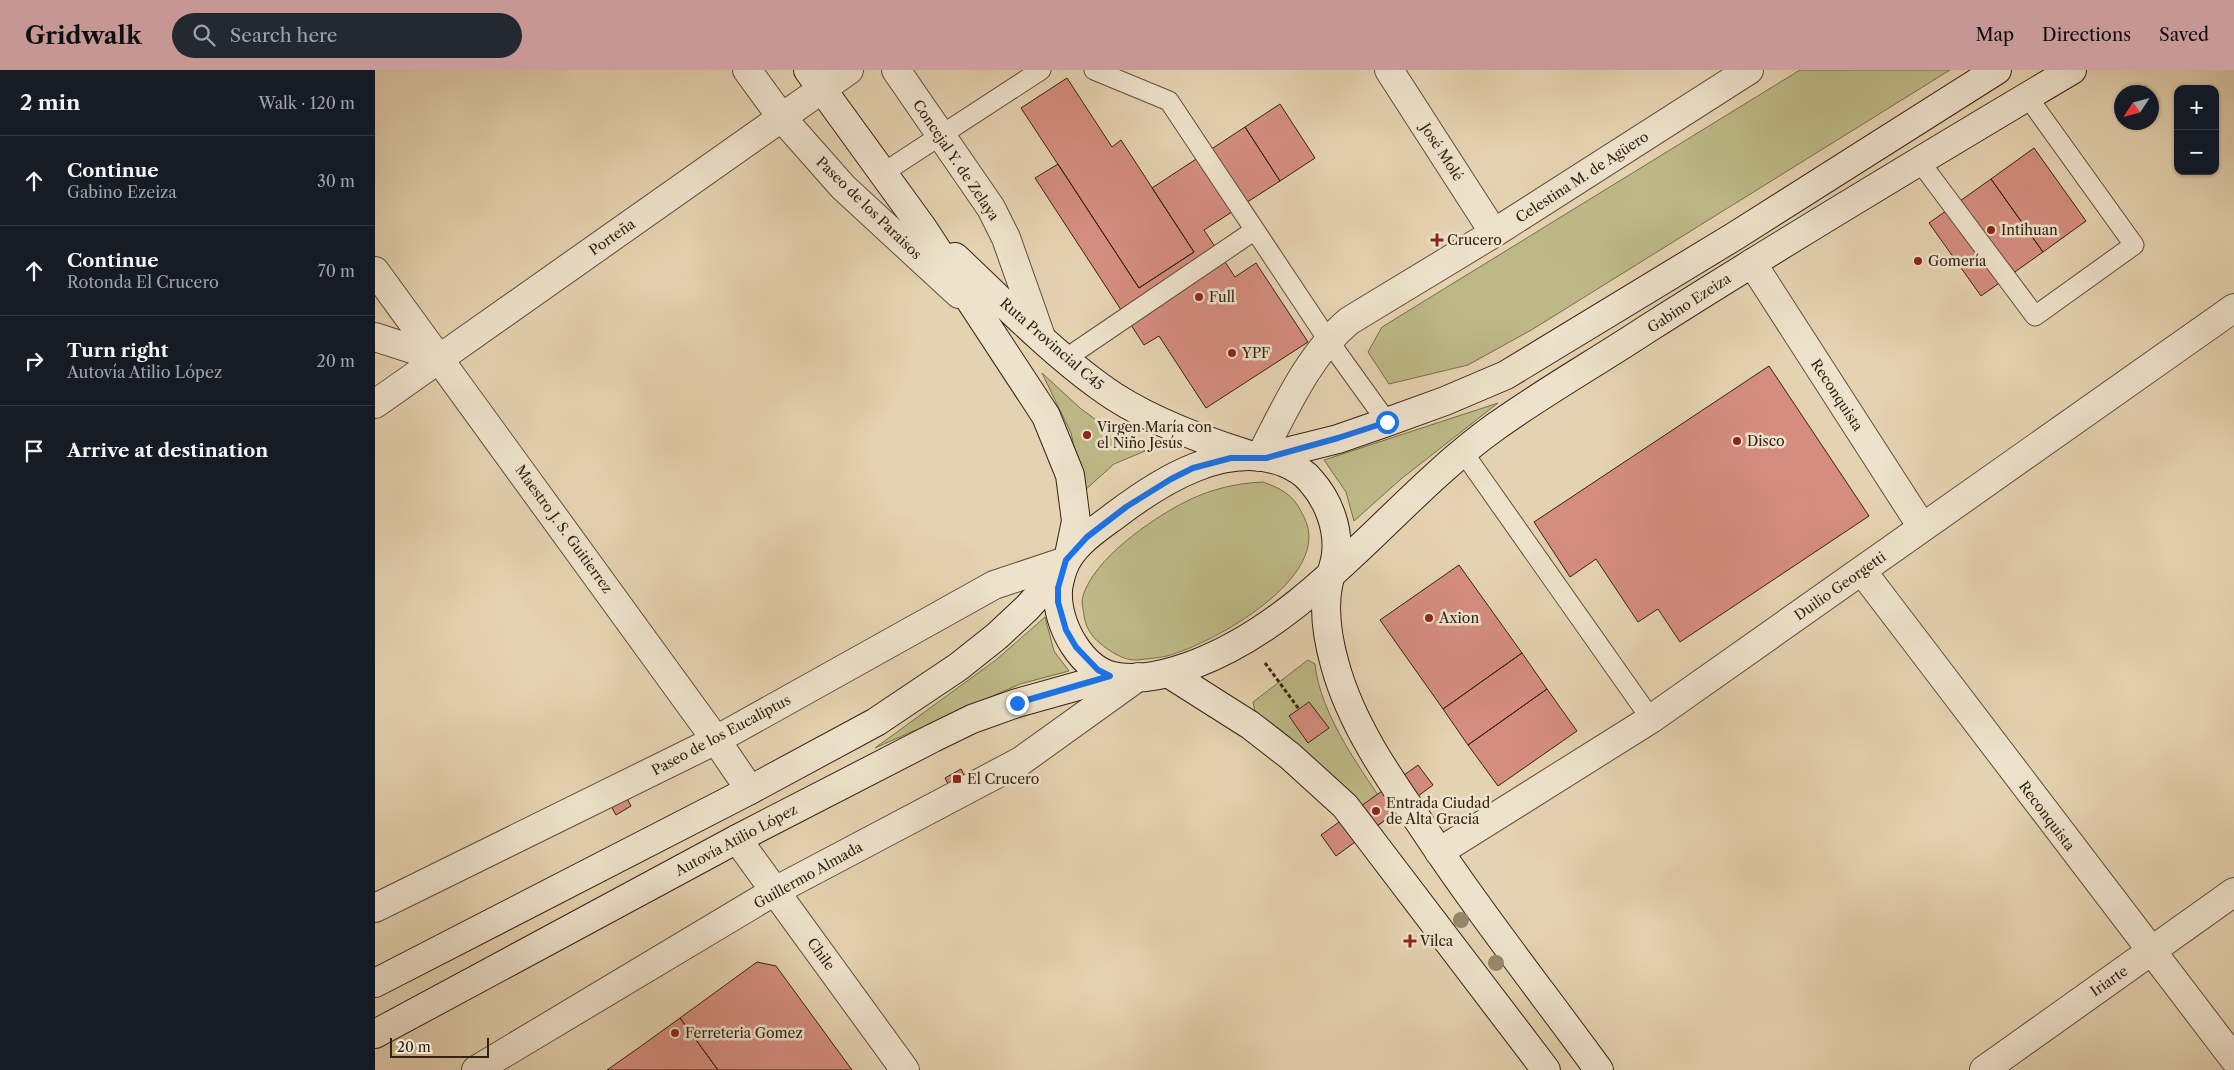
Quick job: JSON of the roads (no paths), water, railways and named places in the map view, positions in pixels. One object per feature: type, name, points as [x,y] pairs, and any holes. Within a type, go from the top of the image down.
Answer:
[{"type":"street","name":"Paseo de los Paraisos","points":[[747,70],[782,118],[843,187],[980,314]]},
{"type":"street","name":"Porteña","points":[[375,404],[782,118],[815,80],[849,70]]},
{"type":"street","name":"Concejal Y. de Zelaya","points":[[896,70],[991,208],[1006,238],[1041,337]]},
{"type":"street","name":"José Molé","points":[[1389,70],[1494,233]]},
{"type":"street","name":"Celestina M. de Agüero","points":[[1260,457],[1283,412],[1328,340],[1349,321],[1494,233],[1749,70]]},
{"type":"street","points":[[375,983],[750,790],[876,722],[958,667],[997,636],[1027,608],[1087,537],[1120,512],[1171,479],[1193,468],[1213,462],[1231,458],[1260,457],[1338,438],[1445,401],[1506,375],[1735,236],[1997,70]]},
{"type":"street","name":"Gabino Ezeiza","points":[[1110,676],[1138,677],[1168,673],[1222,652],[1247,638],[1291,607],[1332,572],[1409,499],[1463,452],[1503,422],[1752,263],[2071,70]]},
{"type":"street","name":"Ruta Provincial C45","points":[[815,80],[922,227],[1047,416],[1071,475],[1076,521],[1058,588],[1058,602],[1066,630],[1085,659],[1098,670],[1110,676]]},
{"type":"street","name":"Ruta Provincial C45","points":[[922,227],[1065,359],[1100,387],[1152,417],[1210,442],[1281,462],[1302,473],[1318,491],[1336,531],[1337,550],[1328,587],[1327,628],[1333,661],[1345,696],[1383,769],[1439,852],[1599,1070]]},
{"type":"street","name":"Reconquista","points":[[1752,263],[1922,527]]},
{"type":"street","name":"Maestro J. S. Guitierrez","points":[[375,271],[440,358],[716,740],[750,790]]},
{"type":"street","name":"Duilio Georgetti","points":[[1439,852],[1651,719],[2234,308]]},
{"type":"street","points":[[375,337],[440,358]]},
{"type":"street","name":"Paseo de los Eucaliptus","points":[[375,908],[716,740],[994,585],[1066,561]]},
{"type":"street","name":"Reconquista","points":[[1862,572],[2234,1059]]},
{"type":"street","points":[[1168,673],[1250,725],[1290,756],[1345,806],[1546,1070]]},
{"type":"street","name":"Autovía Atilio López","points":[[375,1034],[894,756],[972,719],[1017,703],[1110,676]]},
{"type":"street","name":"Guillermo Almada","points":[[477,1070],[775,891],[1021,761],[1138,677]]},
{"type":"street","name":"Chile","points":[[737,839],[905,1070]]},
{"type":"street","name":"Iriarte","points":[[1984,1070],[2234,892]]},
{"type":"lane","points":[[883,173],[1041,70]]},
{"type":"lane","points":[[1094,70],[1169,100],[1328,340],[1387,422]]},
{"type":"lane","points":[[1920,162],[2035,316],[2134,245],[2027,96]]},
{"type":"lane","points":[[1065,359],[1255,230]]},
{"type":"lane","points":[[1463,452],[1651,719]]},
{"type":"place","name":"Intihuan","points":[[1991,230]]},
{"type":"place","name":"Crucero","points":[[1437,240]]},
{"type":"place","name":"Gomería","points":[[1918,261]]},
{"type":"place","name":"Full","points":[[1199,297]]},
{"type":"place","name":"YPF","points":[[1232,353]]},
{"type":"place","name":"Virgen María con el Niño Jesús","points":[[1087,435]]},
{"type":"place","name":"Disco","points":[[1737,441]]},
{"type":"place","name":"Axion","points":[[1429,618]]},
{"type":"place","name":"El Crucero","points":[[957,779]]},
{"type":"place","name":"Entrada Ciudad de Alta Gracia","points":[[1376,811]]},
{"type":"place","name":"Vilca","points":[[1410,941]]},
{"type":"place","name":"Ferreteria Gomez","points":[[675,1033]]}]
